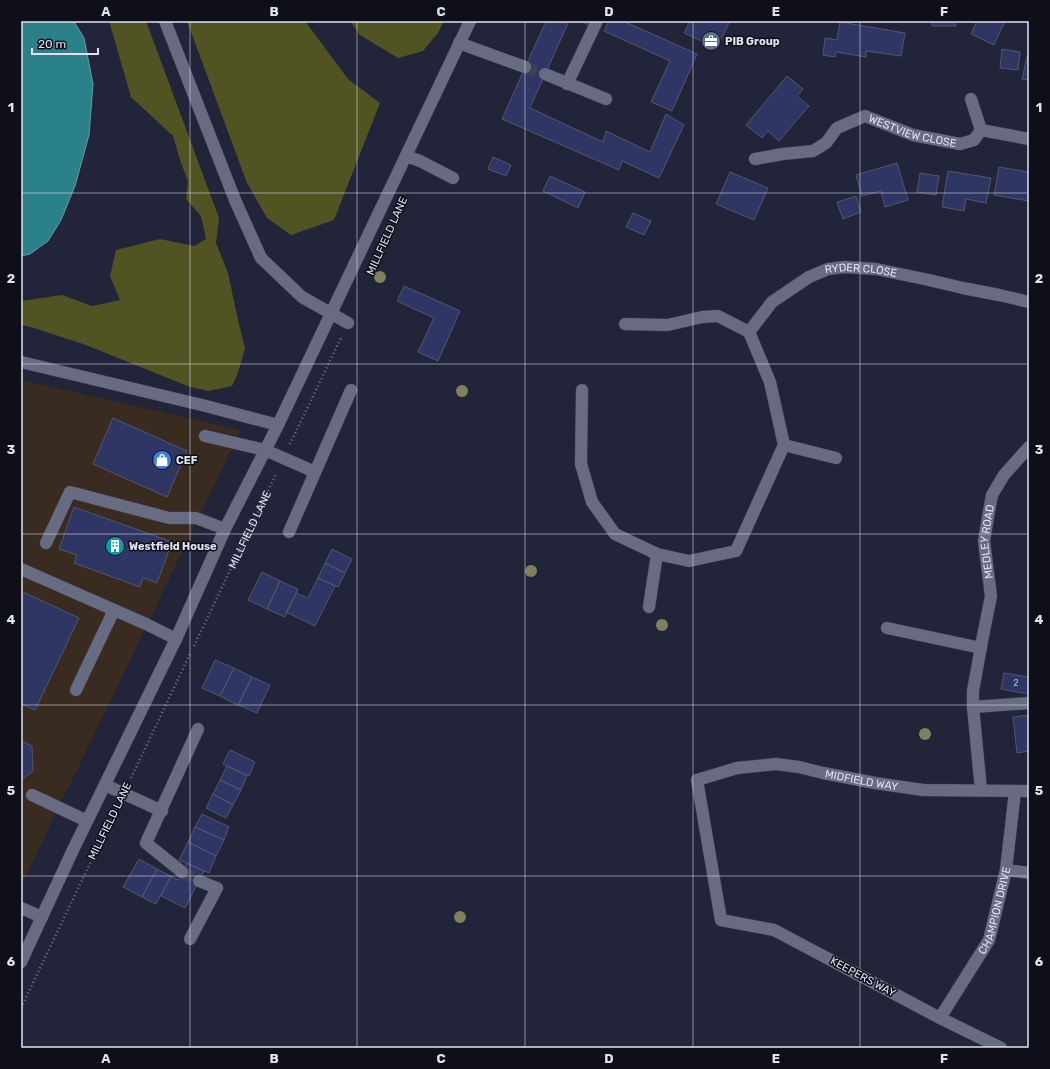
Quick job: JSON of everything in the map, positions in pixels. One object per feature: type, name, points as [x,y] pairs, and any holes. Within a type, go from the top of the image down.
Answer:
[{"type":"street","points":[[165,21],[235,200],[261,258],[302,297],[348,323]]},
{"type":"street","name":"MILLFIELD LANE","points":[[21,962],[87,821],[176,639],[225,529],[278,425],[470,21]]},
{"type":"street","points":[[568,84],[597,21]]},
{"type":"street","points":[[459,43],[525,67]]},
{"type":"street","points":[[545,74],[606,99]]},
{"type":"street","points":[[971,99],[981,130],[1029,139]]},
{"type":"street","name":"WESTVIEW CLOSE","points":[[756,159],[813,151],[826,143],[837,128],[865,116],[913,135],[960,144],[974,140],[981,130]]},
{"type":"street","points":[[406,156],[420,161],[453,178]]},
{"type":"street","name":"RYDER CLOSE","points":[[749,332],[772,302],[809,276],[834,268],[845,267],[876,269],[1029,302]]},
{"type":"street","points":[[582,390],[581,464],[592,502],[615,534],[657,554],[689,562],[736,551],[784,446],[770,382],[749,332],[718,316],[702,317],[668,324],[625,324]]},
{"type":"street","points":[[21,362],[206,406],[278,425]]},
{"type":"street","points":[[289,532],[352,390]]},
{"type":"street","points":[[205,436],[265,450],[315,472]]},
{"type":"street","points":[[784,446],[836,458]]},
{"type":"street","name":"MEDLEY ROAD","points":[[980,790],[973,691],[992,596],[984,541],[992,495],[1004,475],[1029,447]]},
{"type":"street","points":[[46,543],[70,492],[169,518],[196,518],[225,529]]},
{"type":"street","points":[[649,607],[657,554]]},
{"type":"street","points":[[21,569],[146,624],[176,639]]},
{"type":"street","points":[[76,690],[114,610]]},
{"type":"street","points":[[887,628],[981,648]]},
{"type":"street","points":[[973,707],[1029,703]]},
{"type":"street","points":[[182,872],[146,843],[162,811],[198,729]]},
{"type":"street","name":"MIDFIELD WAY","points":[[721,920],[697,780],[737,768],[776,764],[799,767],[876,783],[923,790],[1029,791]]},
{"type":"street","points":[[105,785],[162,811]]},
{"type":"street","name":"CHAMPION DRIVE","points":[[940,1018],[989,940],[1006,870],[1015,791]]},
{"type":"street","points":[[32,794],[87,821]]},
{"type":"street","points":[[1006,870],[1029,873]]},
{"type":"street","points":[[190,939],[217,888],[199,881]]},
{"type":"street","points":[[21,908],[42,916]]},
{"type":"street","name":"KEEPERS WAY","points":[[721,920],[774,930],[940,1018],[1001,1048]]},
{"type":"path","name":"MILLFIELD LANE","points":[[21,1008],[348,323]]},
{"type":"shaded area","points":[[68,21],[75,23],[84,38],[93,84],[89,135],[75,186],[61,220],[48,241],[30,254],[21,256],[21,22]]},
{"type":"shaded area","points":[[109,21],[146,21],[219,218],[216,243],[228,273],[245,348],[238,373],[232,386],[209,391],[190,387],[86,345],[21,325],[21,301],[62,295],[92,306],[120,300],[110,276],[116,250],[160,239],[194,246],[206,239],[201,216],[186,199],[188,181],[173,136],[131,97]]},
{"type":"shaded area","points":[[187,21],[305,21],[348,79],[380,103],[334,220],[291,235],[267,218],[247,183]]},
{"type":"shaded area","points":[[350,21],[444,21],[438,33],[423,51],[398,58],[360,35]]},
{"type":"shaded area","points":[[21,380],[241,430],[21,886]]},
{"type":"building","points":[[546,21],[569,21],[530,108],[603,142],[606,131],[650,152],[666,114],[684,125],[659,178],[622,161],[619,170],[502,119]]},
{"type":"building","points":[[580,21],[591,21],[589,25]]},
{"type":"building","points":[[609,21],[623,21],[697,54],[672,111],[651,102],[670,61],[604,31]]},
{"type":"building","name":"PIB Group","points":[[690,21],[730,21],[717,48],[684,33]]},
{"type":"building","points":[[932,21],[955,21],[956,26],[932,26]]},
{"type":"building","points":[[977,21],[1005,21],[994,45],[971,34]]},
{"type":"building","points":[[840,22],[905,33],[901,56],[866,51],[866,57],[836,52],[835,57],[823,55],[825,38],[837,40]]},
{"type":"building","points":[[1002,49],[1020,52],[1018,70],[1000,68]]},
{"type":"building","points":[[1029,53],[1029,80],[1022,79]]},
{"type":"building","points":[[787,76],[803,89],[797,96],[809,106],[779,141],[768,131],[762,138],[746,125]]},
{"type":"building","points":[[493,157],[511,165],[506,176],[488,169]]},
{"type":"building","points":[[897,163],[908,200],[885,207],[881,191],[862,196],[856,175]]},
{"type":"building","points":[[999,167],[1029,172],[1029,201],[994,195]]},
{"type":"building","points":[[948,171],[991,178],[986,203],[966,199],[964,211],[942,207]]},
{"type":"building","points":[[730,172],[768,188],[754,220],[716,204]]},
{"type":"building","points":[[920,173],[939,176],[936,195],[917,192]]},
{"type":"building","points":[[550,176],[585,192],[578,208],[543,191]]},
{"type":"building","points":[[856,196],[861,212],[843,219],[837,202]]},
{"type":"building","points":[[633,213],[651,221],[644,235],[626,227]]},
{"type":"building","points":[[404,286],[460,311],[438,361],[418,352],[434,318],[397,301]]},
{"type":"building","points":[[113,418],[187,451],[167,497],[93,464]]},
{"type":"building","name":"Westfield House","points":[[74,507],[172,542],[157,583],[143,578],[140,587],[74,563],[77,555],[59,549]]},
{"type":"building","points":[[332,549],[352,559],[345,573],[325,563]]},
{"type":"building","points":[[325,563],[345,573],[338,587],[318,578]]},
{"type":"building","points":[[262,572],[280,581],[267,609],[248,600]]},
{"type":"building","points":[[318,578],[335,586],[315,626],[286,612],[296,593],[308,598]]},
{"type":"building","points":[[280,581],[298,589],[285,617],[267,609]]},
{"type":"building","points":[[21,591],[79,618],[35,710],[21,704]]},
{"type":"building","points":[[215,660],[234,668],[220,696],[202,688]]},
{"type":"building","points":[[234,668],[252,677],[238,705],[220,696]]},
{"type":"building","points":[[1004,673],[1029,677],[1028,694],[1001,689]]},
{"type":"building","points":[[252,677],[270,685],[257,713],[238,705]]},
{"type":"building","points":[[1029,715],[1029,751],[1017,753],[1013,717]]},
{"type":"building","points":[[21,741],[32,746],[33,771],[21,780]]},
{"type":"building","points":[[230,750],[255,762],[249,776],[223,764]]},
{"type":"building","points":[[227,766],[247,776],[241,790],[220,780]]},
{"type":"building","points":[[220,780],[241,790],[233,805],[213,794]]},
{"type":"building","points":[[213,794],[233,805],[226,818],[206,808]]},
{"type":"building","points":[[202,814],[229,827],[224,840],[195,827]]},
{"type":"building","points":[[195,827],[224,840],[216,856],[188,842]]},
{"type":"building","points":[[188,842],[216,856],[209,873],[179,860]]},
{"type":"building","points":[[139,859],[157,869],[142,897],[123,887]]},
{"type":"building","points":[[187,863],[204,871],[185,908],[161,896],[171,876],[178,880]]},
{"type":"building","points":[[157,869],[171,876],[156,904],[142,897]]},
{"type":"tunnel","points":[[525,67],[545,74]]},
{"type":"tunnel","points":[[182,872],[199,881]]},
{"type":"place","name":"PIB Group","points":[[711,41]]},
{"type":"place","name":"CEF","points":[[162,460]]},
{"type":"place","name":"Westfield House","points":[[115,546]]}]
